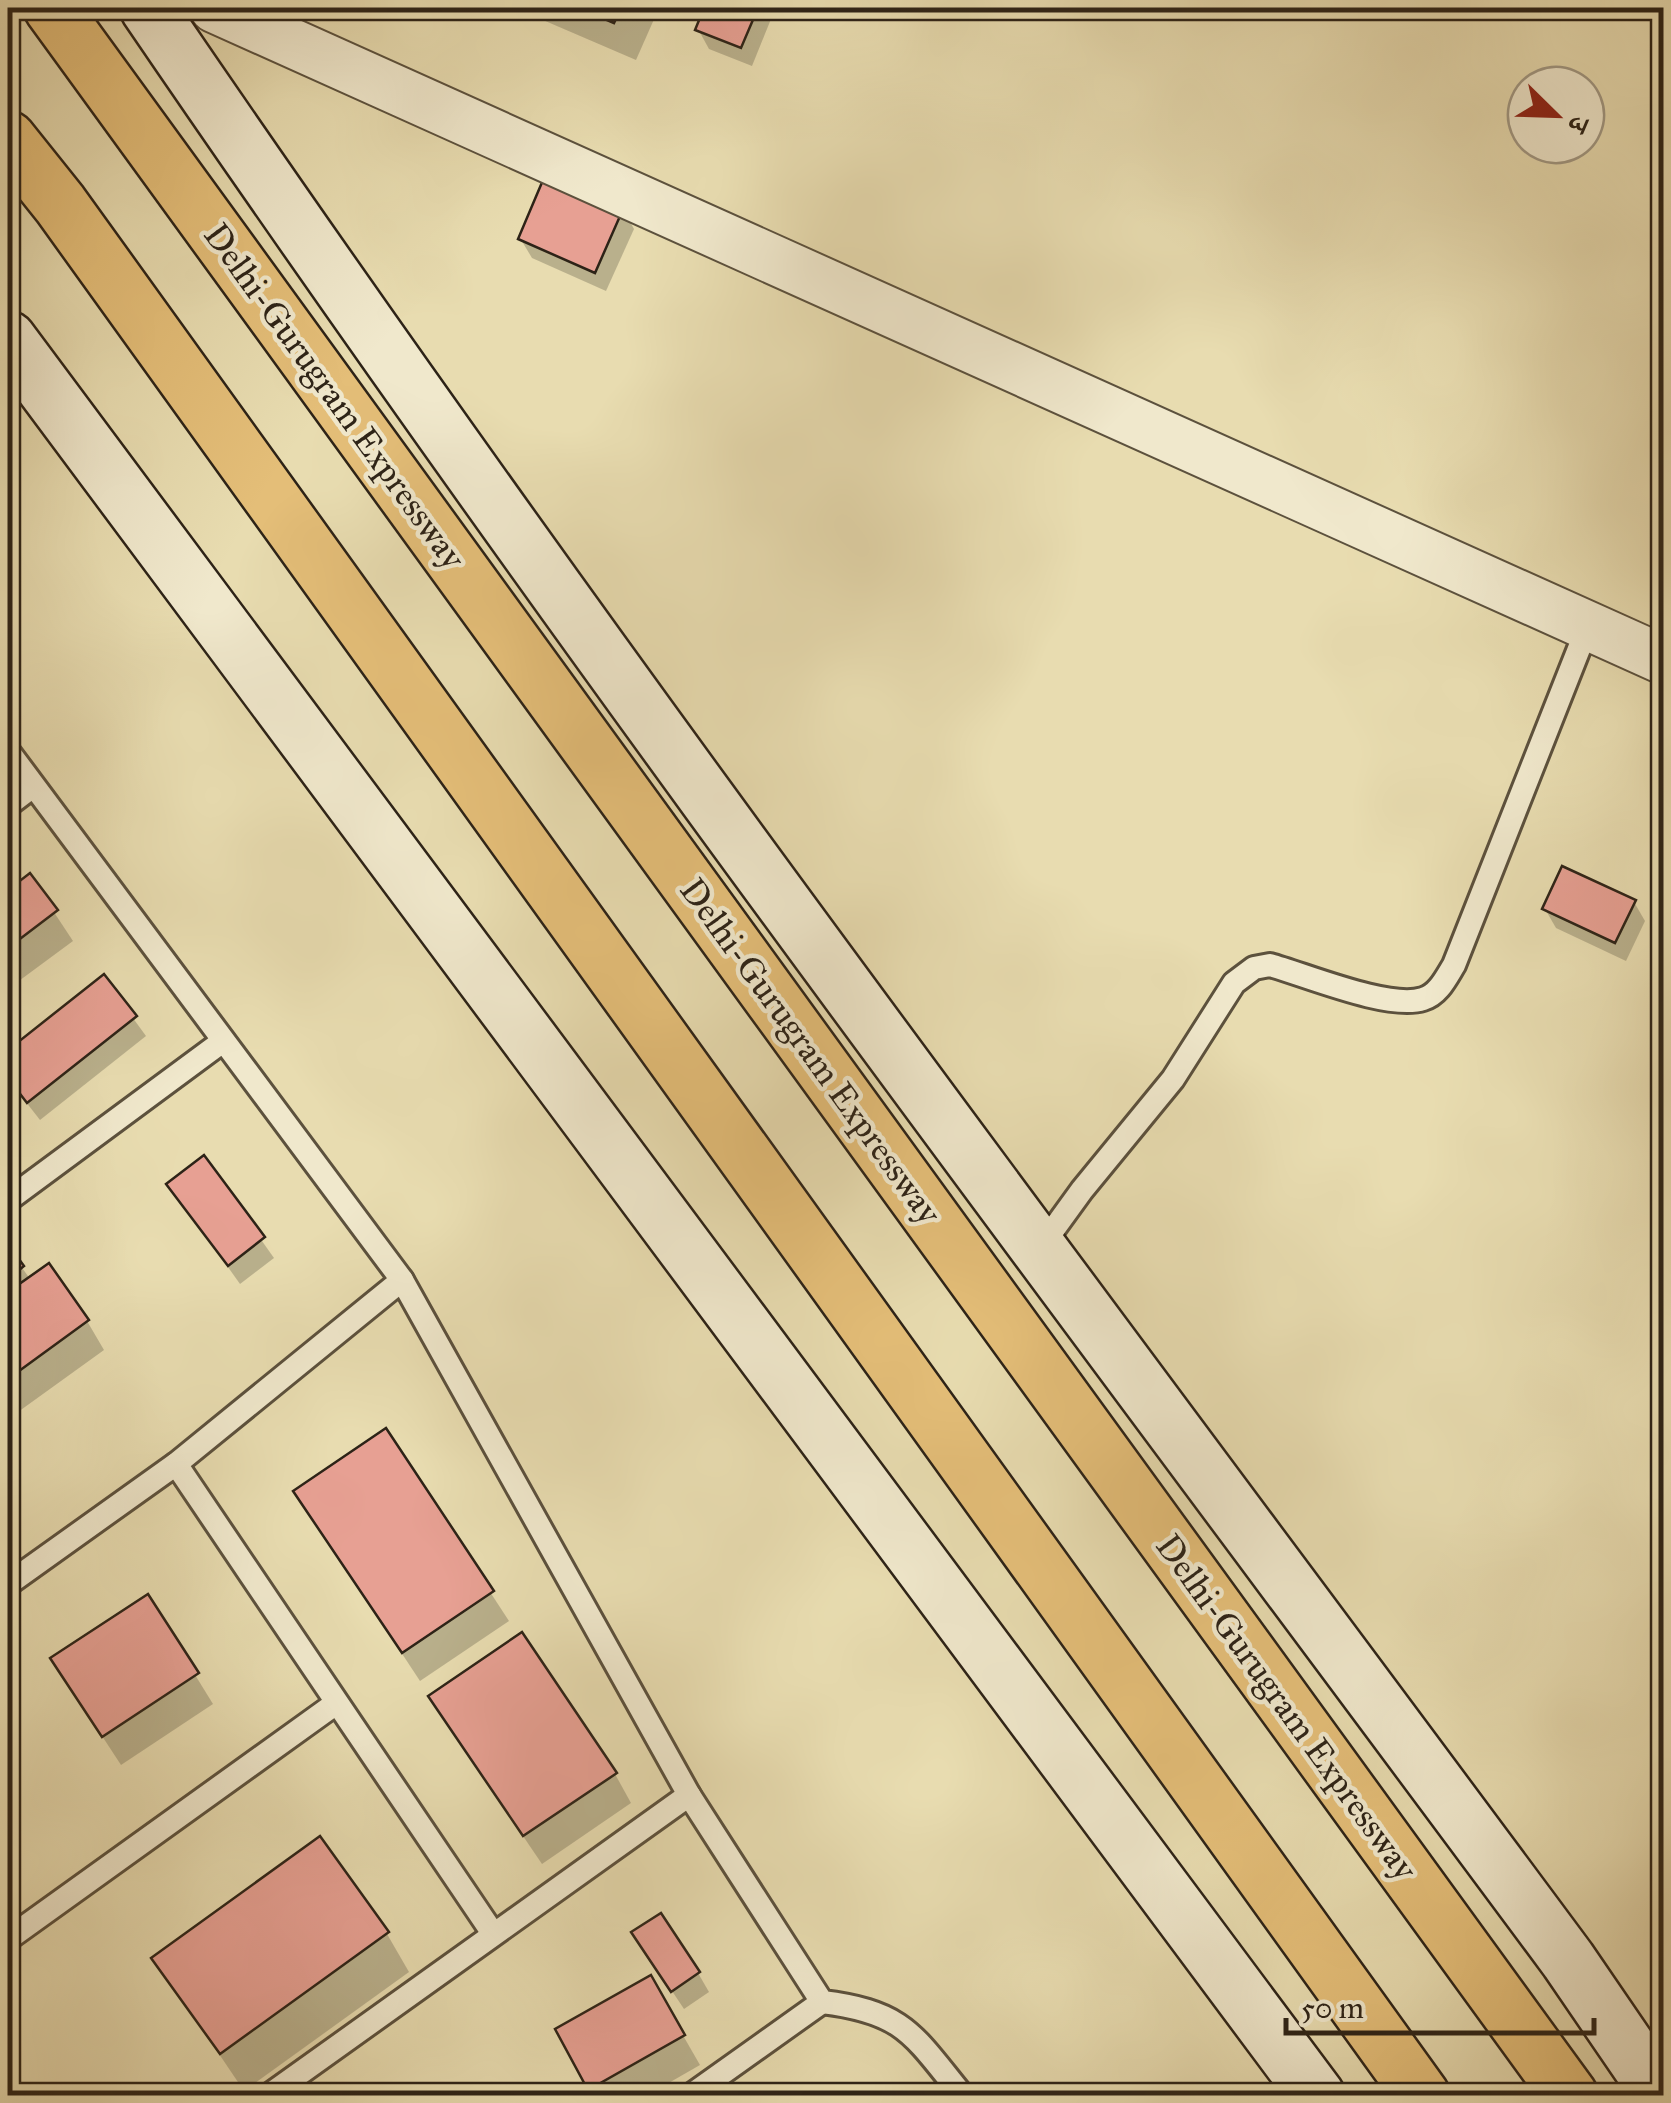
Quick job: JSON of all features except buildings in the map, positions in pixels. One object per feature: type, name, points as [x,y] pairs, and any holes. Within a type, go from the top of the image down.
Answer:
[{"type":"highway","name":"Delhi-Gurugram Expressway","points":[[52,8],[1570,2096]]},
{"type":"highway","points":[[8,139],[60,204],[1420,2092]]},
{"type":"main road","points":[[148,8],[341,290],[1040,1248],[1568,1960],[1660,2096]]},
{"type":"main road","points":[[8,339],[1317,2096]]},
{"type":"street","points":[[214,8],[1664,660]]},
{"type":"lane","points":[[1040,1248],[1173,1079],[1234,983],[1254,968],[1270,965],[1396,1001],[1424,999],[1442,986],[1454,965],[1588,626]]},
{"type":"lane","points":[[8,751],[402,1280],[689,1796],[822,2002]]},
{"type":"lane","points":[[8,805],[34,786]]},
{"type":"lane","points":[[8,1200],[223,1040]]},
{"type":"lane","points":[[8,1584],[176,1464],[402,1280]]},
{"type":"lane","points":[[176,1464],[492,1932]]},
{"type":"lane","points":[[8,1939],[336,1704]]},
{"type":"lane","points":[[268,2096],[492,1932],[689,1796]]},
{"type":"lane","points":[[690,2096],[822,2002],[869,2008],[905,2026],[963,2096]]}]
